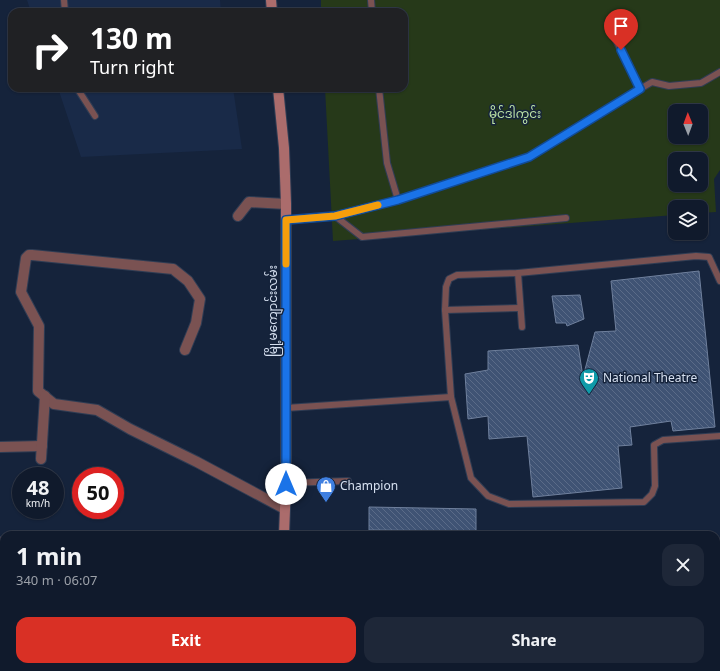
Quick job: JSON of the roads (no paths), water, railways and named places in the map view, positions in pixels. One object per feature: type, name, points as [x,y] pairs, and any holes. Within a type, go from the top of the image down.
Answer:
[{"type":"main road","name":"မြို့မကျောင်းလမ်း","points":[[278,92],[284,148],[286,204],[286,484],[284,531]]},
{"type":"street","points":[[238,216],[249,202],[286,204]]},
{"type":"street","points":[[185,350],[196,323],[200,299],[188,281],[173,269],[29,255],[26,258],[21,292],[39,326],[38,391],[54,404],[97,410],[130,429],[197,462],[285,509]]},
{"type":"street","points":[[41,459],[45,396]]},
{"type":"street","points":[[0,447],[42,446]]},
{"type":"lane","points":[[608,24],[640,89]]},
{"type":"lane","points":[[286,220],[335,216],[398,200],[529,157],[652,82],[669,86],[701,83],[720,72]]},
{"type":"lane","points":[[80,92],[95,116]]},
{"type":"lane","points":[[379,92],[387,163],[398,200]]},
{"type":"lane","points":[[335,216],[362,237],[566,218]]},
{"type":"lane","points":[[720,282],[709,257],[696,256],[518,273],[457,274],[449,279],[446,287],[445,310],[451,397],[471,478],[488,496],[509,504],[644,502],[652,494],[655,486],[654,445],[663,440],[720,436]]},
{"type":"lane","points":[[518,273],[522,327]]},
{"type":"lane","points":[[445,310],[520,308]]},
{"type":"lane","points":[[286,408],[451,397]]},
{"type":"lane","points":[[286,484],[348,481]]},
{"type":"place","name":"National Theatre","points":[[589,395]]},
{"type":"place","name":"Champion","points":[[326,503]]},
{"type":"park label","name":"မိုင်ဒါကွင်း","points":[[515,114]]}]
